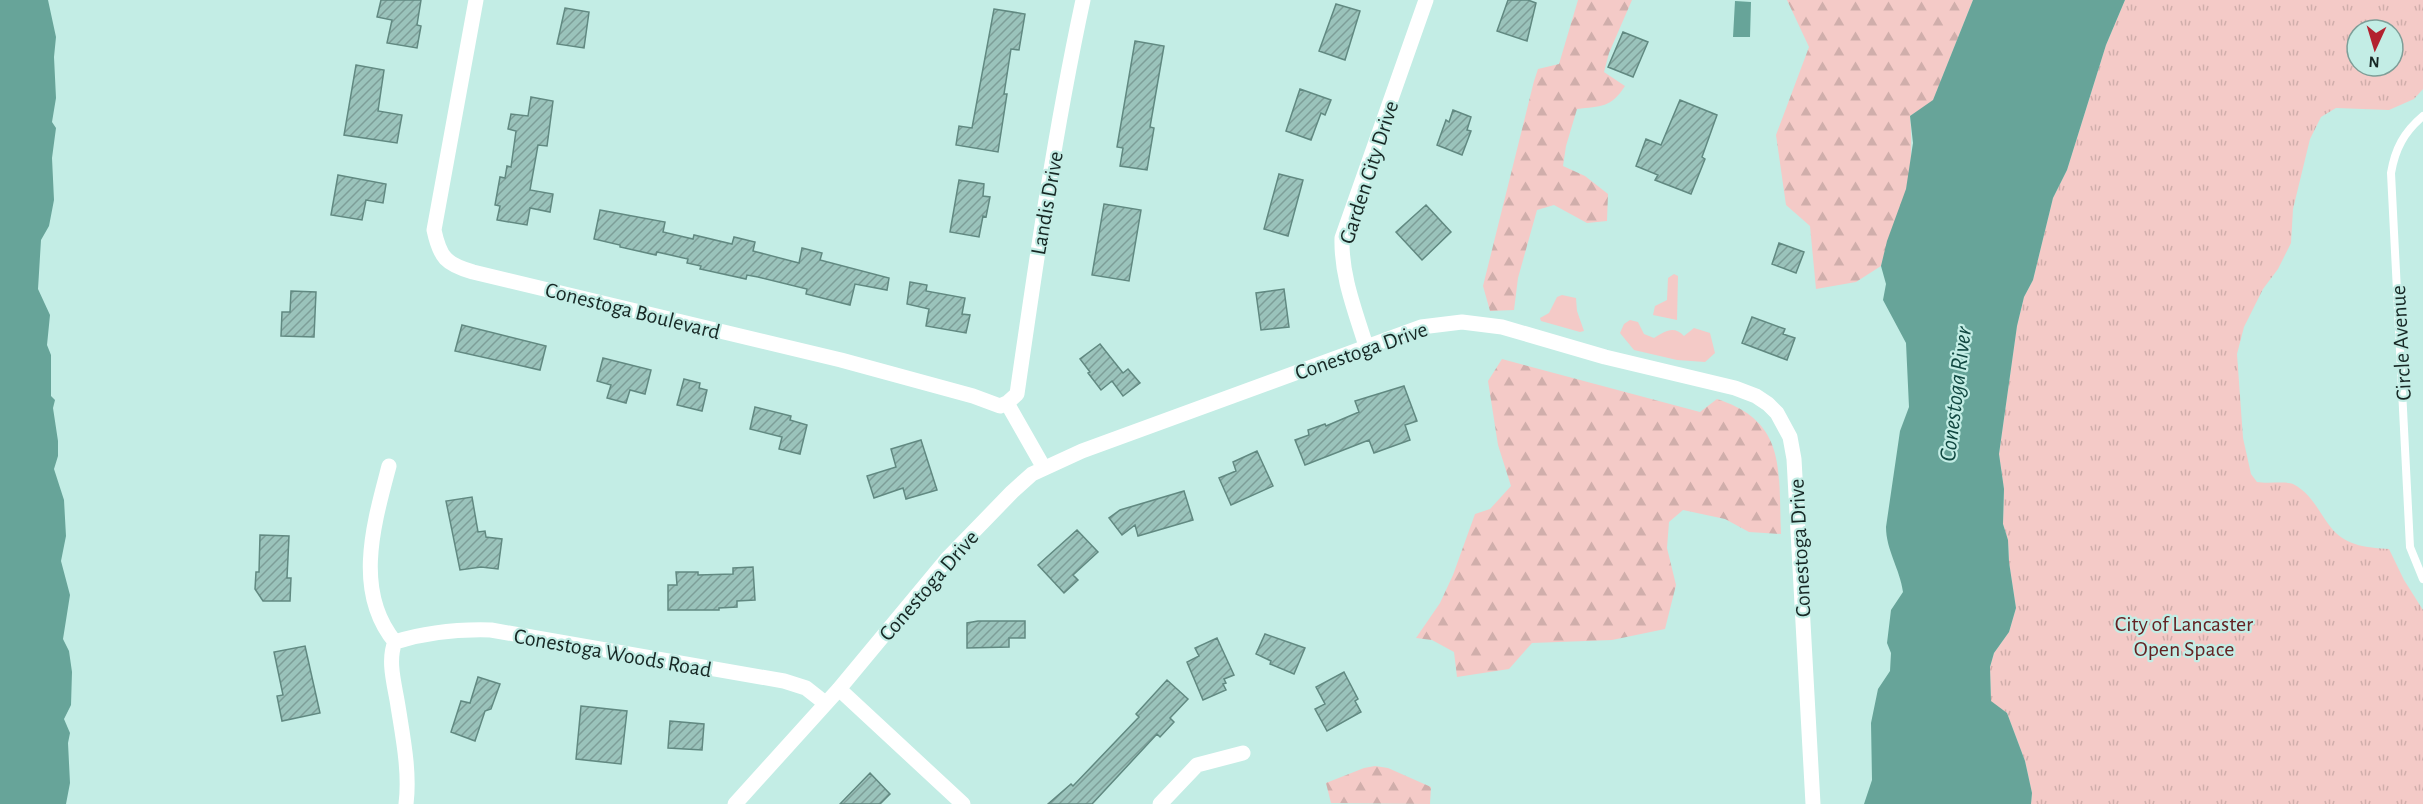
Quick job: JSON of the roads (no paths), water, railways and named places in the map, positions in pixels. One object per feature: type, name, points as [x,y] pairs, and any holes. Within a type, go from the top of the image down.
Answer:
[{"type":"street","name":"Conestoga Boulevard","points":[[476,0],[434,230],[438,250],[451,265],[841,360],[974,396],[1000,406],[1007,403]]},
{"type":"street","name":"Landis Drive","points":[[1007,403],[1017,394],[1067,76],[1083,0]]},
{"type":"street","name":"Garden City Drive","points":[[1366,346],[1344,277],[1341,257],[1342,238],[1426,0]]},
{"type":"street","name":"Conestoga Drive","points":[[735,804],[839,689],[947,559],[1012,492],[1044,468],[1087,449],[1366,346],[1421,327],[1445,322],[1502,327],[1605,357],[1735,388],[1756,396],[1768,404],[1787,430],[1794,459],[1813,804]]},
{"type":"street","points":[[1007,403],[1044,468]]},
{"type":"street","points":[[389,466],[375,524],[370,568],[378,616],[395,642],[392,670],[405,753],[406,804]]},
{"type":"street","name":"Conestoga Woods Road","points":[[395,642],[422,634],[491,630],[784,681],[806,688],[825,703]]},
{"type":"street","points":[[839,689],[963,804]]},
{"type":"street","points":[[1160,804],[1197,765],[1243,753]]},
{"type":"lane","name":"Circle Avenue","points":[[2423,116],[2401,140],[2395,153],[2391,173],[2410,547],[2423,579]]},
{"type":"water","points":[[0,0],[48,0],[56,37],[54,57],[56,98],[52,122],[56,128],[52,158],[54,200],[49,226],[41,240],[38,289],[50,315],[47,345],[51,355],[51,396],[55,400],[53,408],[58,441],[58,456],[54,469],[64,500],[66,536],[61,561],[70,595],[63,639],[69,651],[72,672],[71,705],[64,719],[70,733],[68,743],[70,783],[66,804],[0,804]]},
{"type":"water","name":"Conestoga River","points":[[1973,0],[2125,0],[2106,45],[2067,170],[2053,198],[2033,280],[2024,297],[2017,326],[1999,454],[2004,489],[2003,524],[2008,540],[2016,608],[2009,632],[1994,653],[1990,667],[1991,701],[2007,713],[2025,761],[2032,793],[2031,804],[1864,804],[1872,780],[1871,723],[1878,689],[1890,671],[1891,653],[1887,643],[1891,610],[1903,592],[1888,544],[1886,527],[1900,431],[1909,407],[1906,343],[1883,300],[1886,284],[1881,266],[1887,241],[1906,189],[1913,143],[1910,116],[1933,100]]},
{"type":"water","points":[[1735,1],[1751,2],[1750,37],[1733,37]]},
{"type":"park label","name":"City of Lancaster Open Space","points":[[2184,636]]}]
